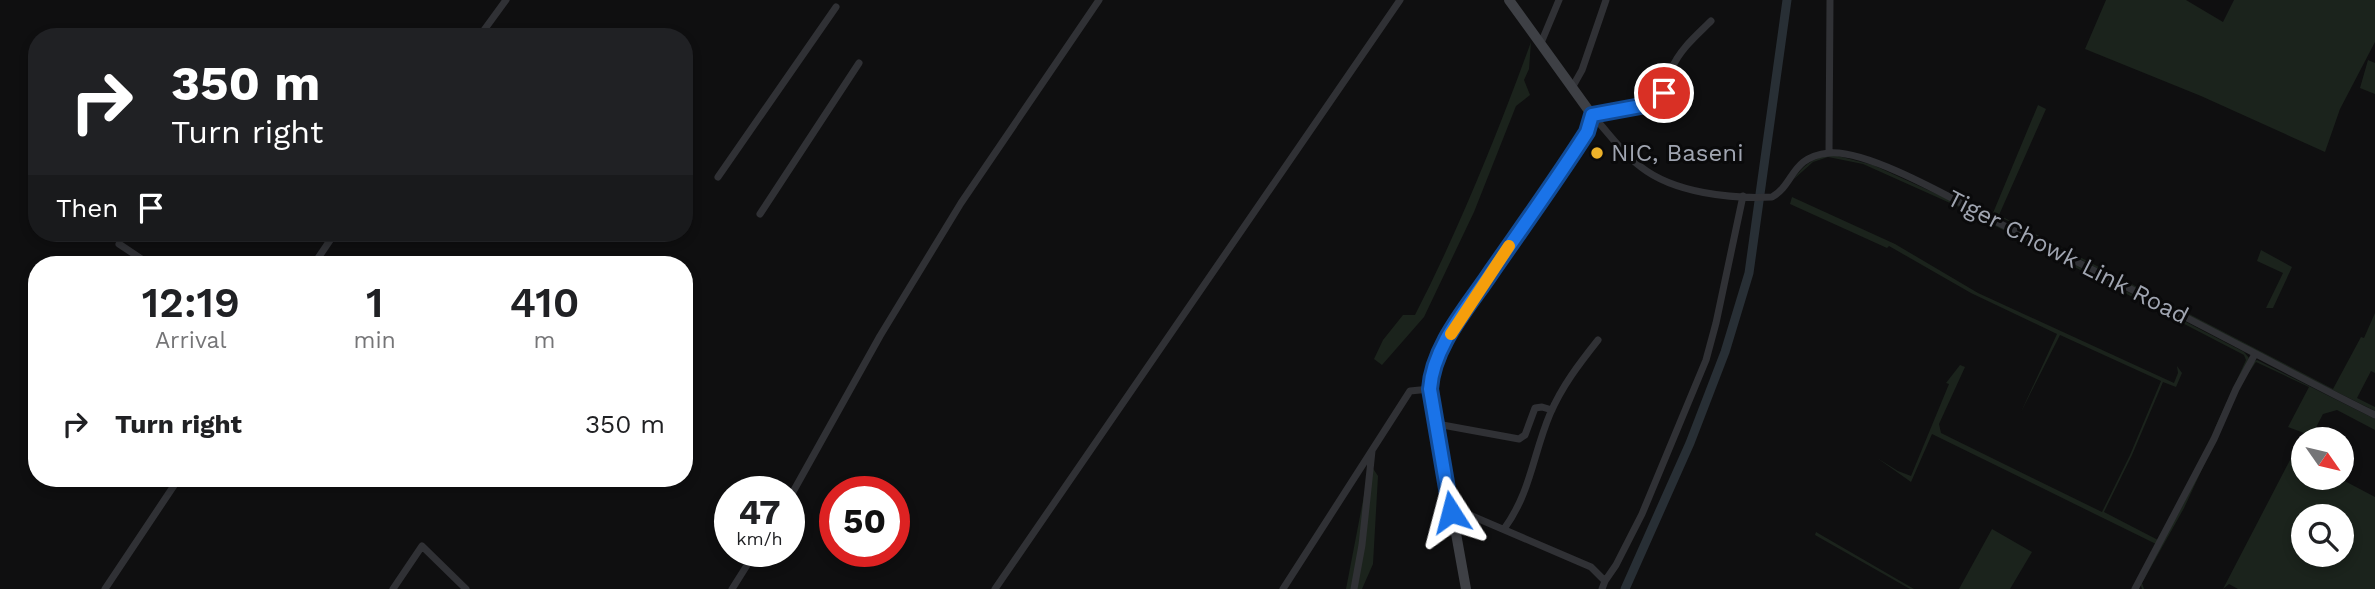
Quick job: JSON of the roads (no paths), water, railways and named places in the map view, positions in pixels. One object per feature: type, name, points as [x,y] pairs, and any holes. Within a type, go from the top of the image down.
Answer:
[{"type":"main road","points":[[1466,589],[1430,389],[1433,367],[1450,335],[1587,132],[1592,115],[1510,0]]},
{"type":"street","points":[[486,28],[506,0]]},
{"type":"street","points":[[802,476],[880,336],[961,203],[1096,3],[1087,0]]},
{"type":"street","points":[[995,589],[1400,0]]},
{"type":"street","points":[[1541,43],[1559,0]]},
{"type":"street","points":[[1573,86],[1582,69],[1606,0]]},
{"type":"street","points":[[1592,115],[1633,160],[1649,173],[1681,188],[1747,196],[1777,195],[1802,163],[1814,156],[1829,153],[1830,0]]},
{"type":"street","points":[[718,177],[836,7]]},
{"type":"street","points":[[1592,115],[1657,103],[1664,93],[1671,69],[1678,57],[1711,21]]},
{"type":"street","points":[[760,214],[859,63]]},
{"type":"street","name":"Tiger Chowk Link Road","points":[[1829,153],[1853,156],[1919,182],[2375,415]]},
{"type":"street","points":[[1451,512],[1465,513],[1591,567],[1604,585],[1642,514],[1706,360],[1747,196]]},
{"type":"street","points":[[119,244],[137,256]]},
{"type":"street","points":[[1504,529],[1520,505],[1552,410],[1567,379],[1598,340]]},
{"type":"street","points":[[2135,589],[2214,439],[2255,354]]},
{"type":"street","points":[[1283,589],[1410,391],[1430,389]]},
{"type":"street","points":[[1437,424],[1519,439],[1525,435],[1535,408],[1552,410]]},
{"type":"street","points":[[1354,589],[1362,545],[1372,448]]},
{"type":"street","points":[[105,589],[172,487]]},
{"type":"street","points":[[393,589],[422,546],[466,589]]},
{"type":"street","points":[[732,589],[746,567]]},
{"type":"waterway","points":[[1625,589],[1690,443],[1725,352],[1749,273],[1787,0]]},
{"type":"place","name":"NIC, Baseni","points":[[1597,153]]}]
